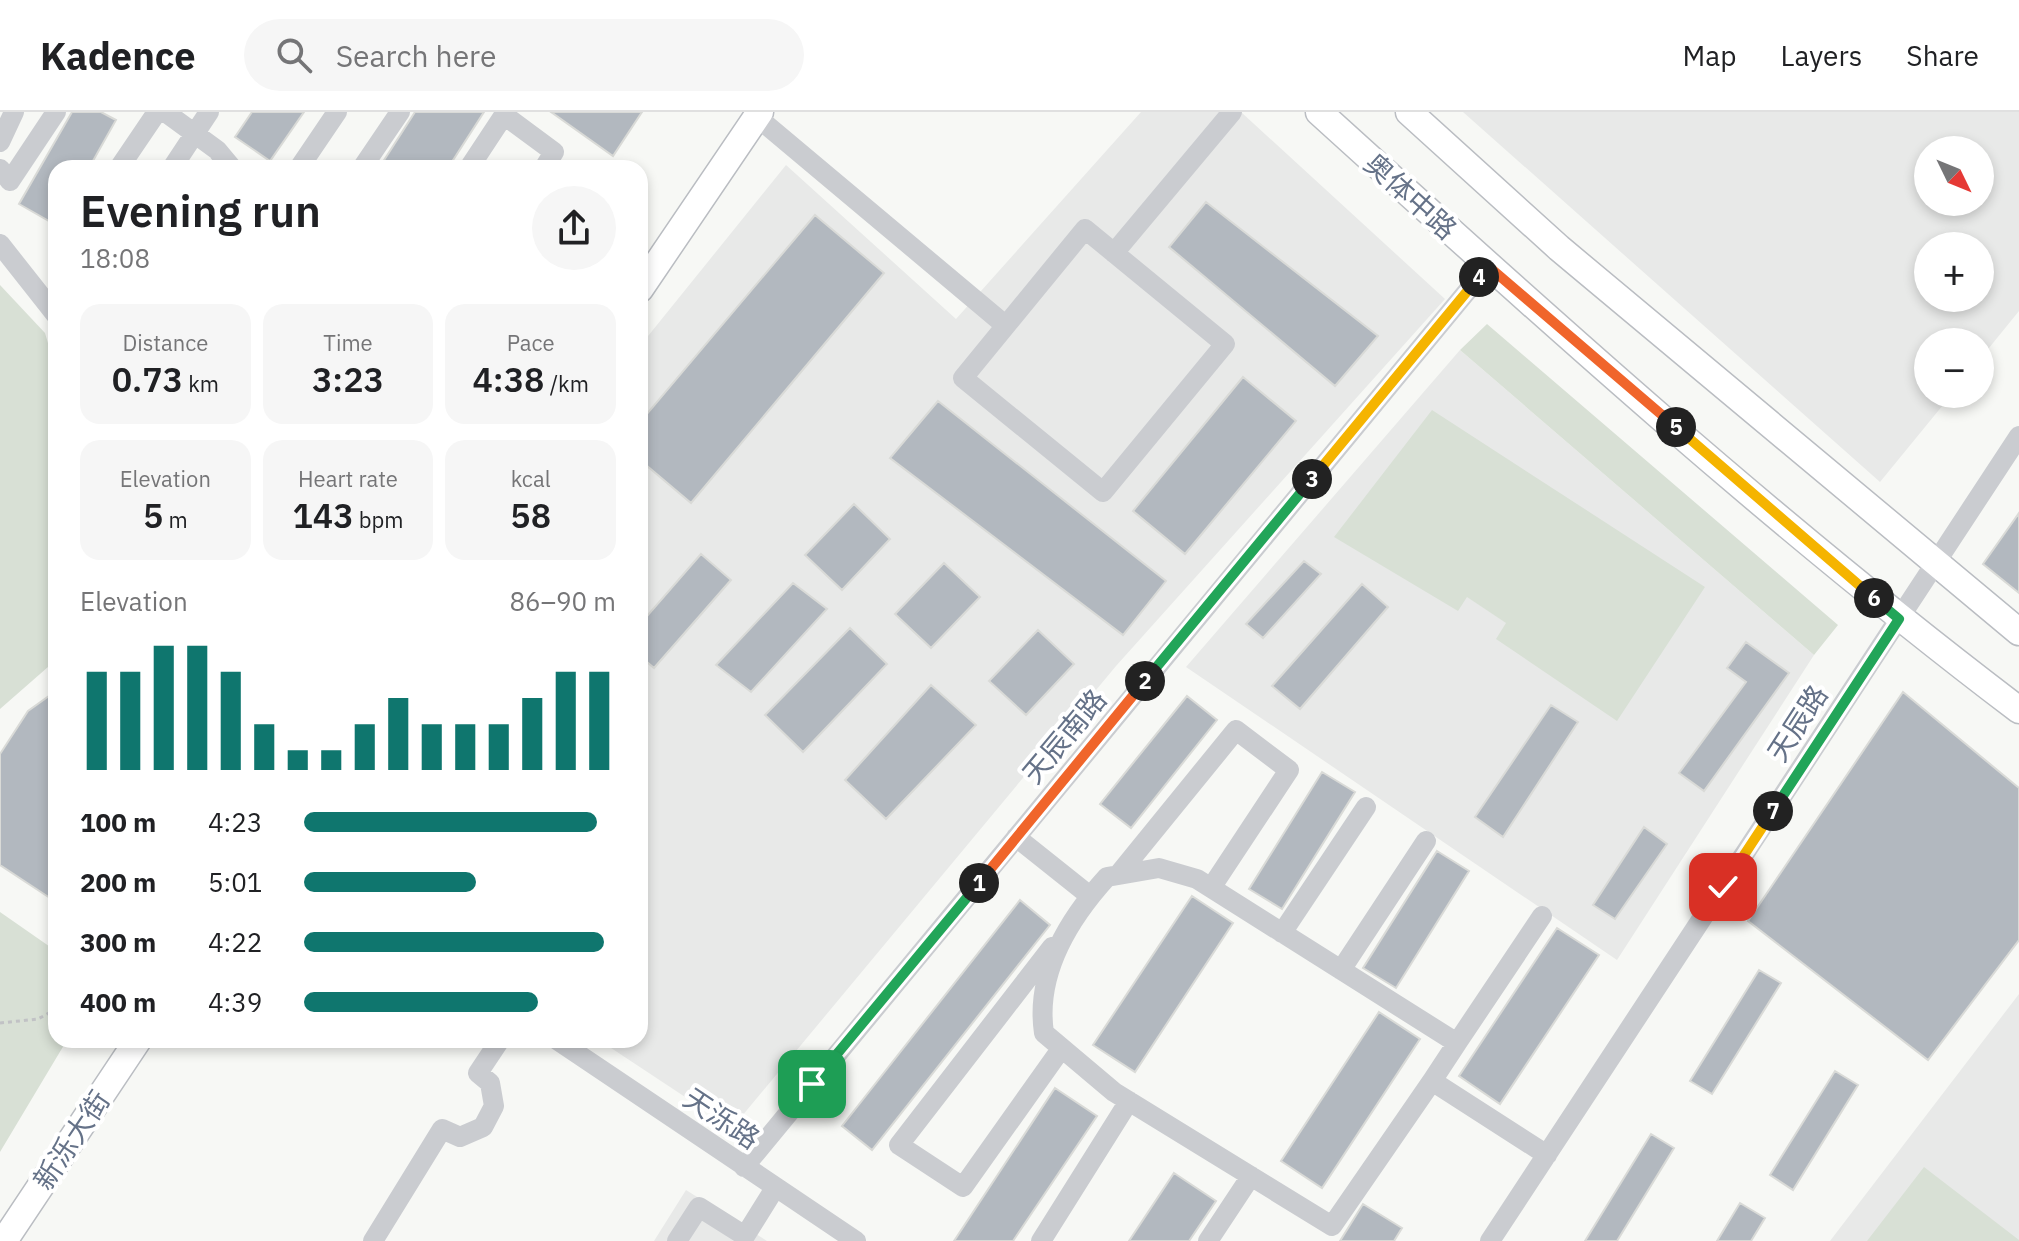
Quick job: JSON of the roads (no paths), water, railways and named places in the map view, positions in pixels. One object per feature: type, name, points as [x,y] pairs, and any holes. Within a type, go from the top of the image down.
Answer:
[{"type":"main road","name":"奥体中路","points":[[1319,112],[1488,266],[1899,619],[2019,710]]},
{"type":"main road","points":[[1409,112],[1559,248],[2019,632]]},
{"type":"main road","points":[[648,277],[758,114]]},
{"type":"main road","name":"新泺大街","points":[[4,1241],[133,1048]]},
{"type":"street","points":[[0,142],[14,112]]},
{"type":"street","points":[[0,169],[10,181],[56,112]]},
{"type":"street","points":[[124,160],[157,112]]},
{"type":"street","points":[[165,112],[217,150],[225,160]]},
{"type":"street","points":[[177,160],[209,112]]},
{"type":"street","points":[[304,160],[337,112]]},
{"type":"street","points":[[367,160],[400,112]]},
{"type":"street","points":[[1114,253],[1232,112]]},
{"type":"street","points":[[758,114],[1005,325]]},
{"type":"street","points":[[474,160],[504,115],[554,152],[549,160]]},
{"type":"street","points":[[1085,229],[1114,253],[1225,344],[1103,492],[963,378],[1085,229]]},
{"type":"street","points":[[0,244],[48,305]]},
{"type":"street","name":"天辰南路","points":[[744,1167],[1488,266]]},
{"type":"street","name":"天辰路","points":[[1490,1241],[2019,436]]},
{"type":"street","points":[[1118,875],[1236,730],[1289,770],[1211,888]]},
{"type":"street","points":[[1282,933],[1366,807]]},
{"type":"street","points":[[1016,837],[1090,896]]},
{"type":"street","points":[[1341,970],[1426,841]]},
{"type":"street","points":[[1061,1049],[963,1187],[899,1145],[1107,877],[1159,868],[1197,879],[1457,1043]]},
{"type":"street","points":[[1060,938],[1040,1008],[1044,1033],[1129,1101],[1251,1176],[1327,1234],[1542,916]]},
{"type":"street","points":[[373,1241],[442,1129],[460,1137],[483,1127],[494,1106],[490,1083],[478,1073],[495,1048]]},
{"type":"street","name":"天泺路","points":[[569,1048],[856,1241]]},
{"type":"street","points":[[1432,1081],[1547,1155]]},
{"type":"street","points":[[1041,1241],[1129,1101]]},
{"type":"street","points":[[1208,1241],[1251,1176]]},
{"type":"street","points":[[677,1241],[699,1207],[745,1236],[775,1188]]}]
